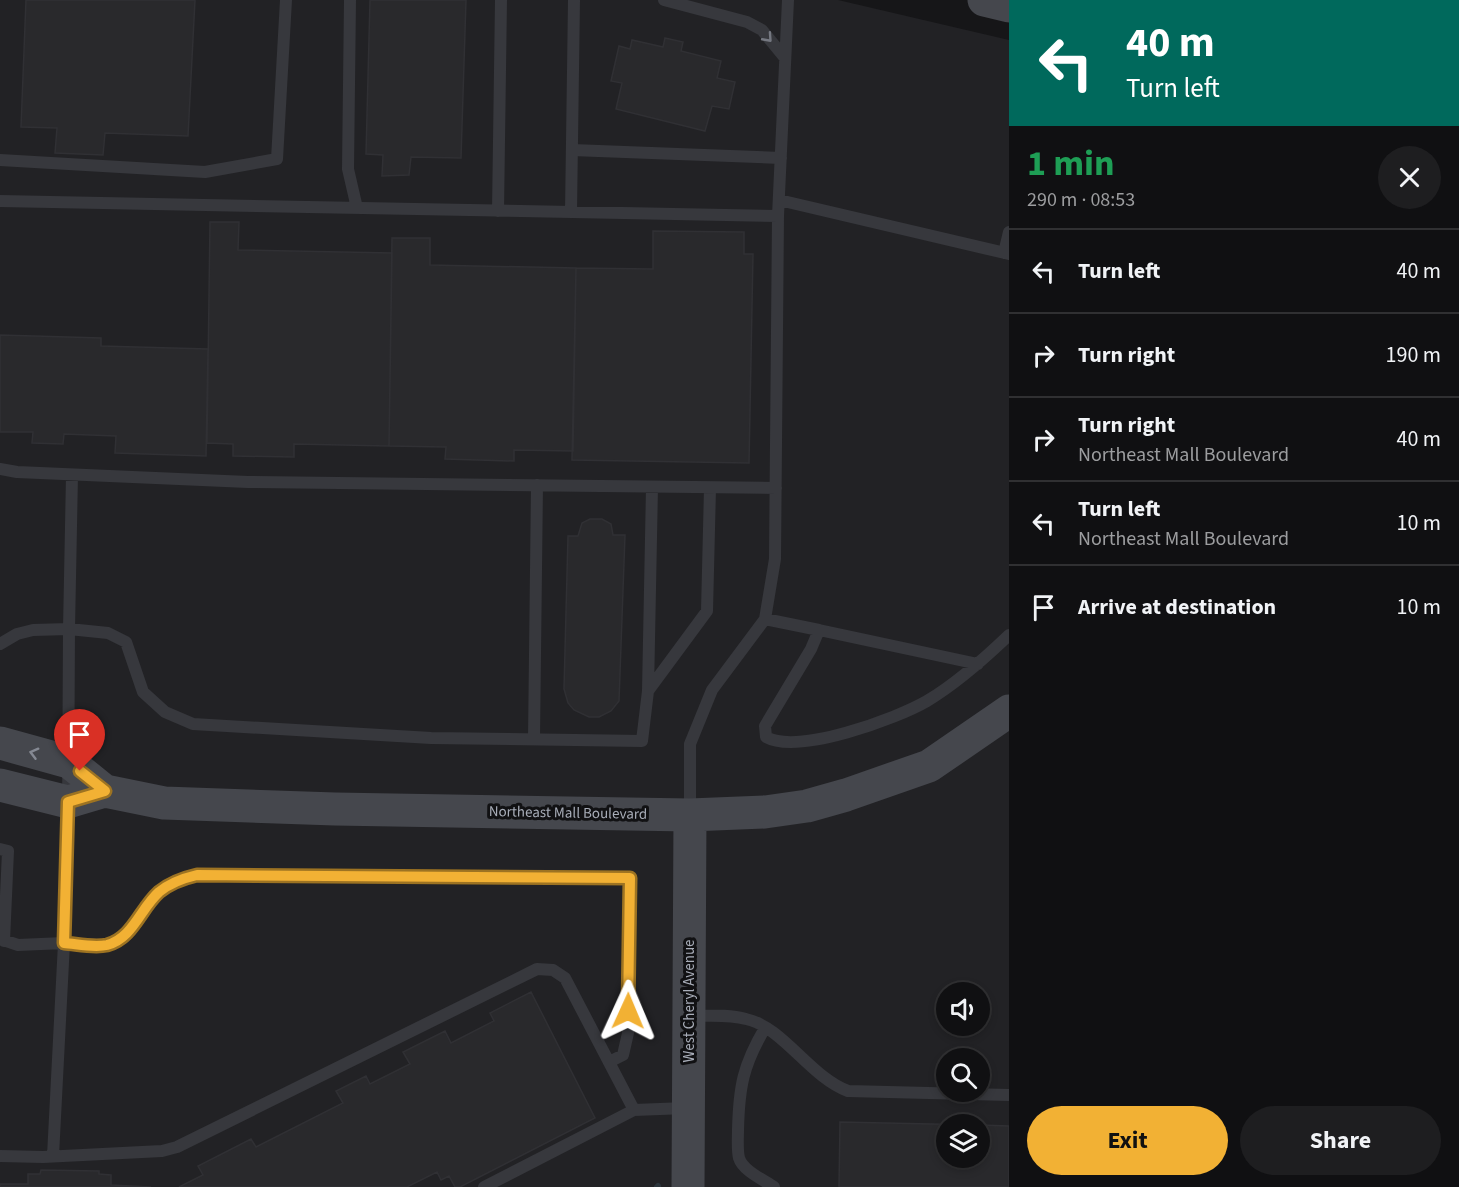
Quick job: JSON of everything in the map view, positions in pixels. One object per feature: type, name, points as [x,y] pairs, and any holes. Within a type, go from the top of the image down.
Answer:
[{"type":"street","points":[[984,0],[1009,6]]},
{"type":"street","name":"Northeast Mall Boulevard","points":[[0,743],[69,762],[105,791],[164,803],[335,810],[690,815],[765,812],[807,806],[846,795],[928,766],[1009,711]]},
{"type":"street","points":[[0,785],[68,802]]},
{"type":"street","name":"Northeast Mall Boulevard","points":[[68,802],[105,791]]},
{"type":"street","name":"West Cheryl Avenue","points":[[688,1187],[690,815]]},
{"type":"lane","points":[[0,160],[205,172],[277,159],[286,0]]},
{"type":"lane","points":[[350,0],[348,169],[357,208]]},
{"type":"lane","points":[[498,211],[501,0]]},
{"type":"lane","points":[[571,212],[574,0]]},
{"type":"lane","points":[[664,0],[747,22],[762,30],[785,57]]},
{"type":"lane","points":[[690,815],[690,744],[712,690],[765,619],[775,559],[778,216],[788,0]]},
{"type":"lane","points":[[572,150],[781,158]]},
{"type":"lane","points":[[779,200],[1007,253],[1009,232]]},
{"type":"lane","points":[[0,201],[778,216]]},
{"type":"lane","points":[[0,469],[72,475],[248,482],[776,489]]},
{"type":"lane","points":[[53,1156],[64,943],[68,802],[72,475]]},
{"type":"lane","points":[[534,739],[537,485]]},
{"type":"lane","points":[[0,644],[17,634],[33,630],[69,629],[108,633],[126,642],[143,692],[165,712],[193,724],[431,738],[642,741],[648,690],[652,487]]},
{"type":"lane","points":[[648,690],[707,611],[710,488]]},
{"type":"lane","points":[[765,619],[978,663]]},
{"type":"lane","points":[[819,630],[811,649],[765,726],[766,737],[774,742],[829,738],[878,722],[926,701],[978,663],[1009,635]]},
{"type":"lane","points":[[0,849],[8,851],[2,940],[18,945],[64,943],[105,945],[125,937],[145,908],[160,892],[181,879],[197,875],[630,878],[628,1033],[623,1055],[609,1062]]},
{"type":"lane","points":[[0,1156],[162,1151],[177,1147],[537,969],[553,970],[565,978],[634,1110]]},
{"type":"lane","points":[[688,1016],[748,1019],[765,1028],[835,1086],[848,1091],[1009,1095]]},
{"type":"lane","points":[[765,1028],[751,1053],[742,1080],[739,1158],[746,1168],[774,1187]]},
{"type":"lane","points":[[484,1187],[634,1110],[688,1107]]},
{"type":"shaded area","points":[[0,0],[838,0],[1009,40],[1009,1187],[0,1187]]},
{"type":"building","points":[[26,0],[195,0],[188,136],[105,133],[103,155],[55,153],[57,128],[21,127]]},
{"type":"building","points":[[370,0],[466,0],[461,158],[411,157],[409,175],[382,176],[383,155],[366,154]]},
{"type":"building","points":[[665,38],[683,42],[681,51],[721,61],[717,78],[735,82],[729,109],[712,106],[705,131],[616,109],[622,83],[611,81],[619,46],[630,49],[632,40],[663,47]]},
{"type":"building","points":[[210,222],[239,222],[238,250],[392,253],[389,446],[294,444],[294,457],[233,456],[233,444],[207,443]]},
{"type":"building","points":[[653,231],[744,232],[744,254],[753,254],[749,463],[572,460],[576,268],[653,269]]},
{"type":"building","points":[[392,238],[430,238],[430,265],[576,268],[573,451],[514,450],[514,461],[445,459],[446,447],[389,446]]},
{"type":"building","points":[[0,335],[101,338],[101,346],[208,349],[206,456],[115,453],[116,436],[64,434],[63,444],[32,443],[33,432],[0,432]]},
{"type":"building","points":[[590,519],[602,519],[611,524],[613,535],[625,535],[619,701],[611,711],[599,717],[589,717],[574,710],[568,703],[564,689],[568,536],[578,536],[582,523]]},
{"type":"building","points":[[531,992],[595,1118],[460,1187],[455,1187],[449,1176],[441,1180],[437,1172],[407,1187],[179,1187],[203,1175],[198,1166],[251,1139],[256,1147],[343,1103],[336,1091],[366,1076],[370,1084],[410,1064],[403,1052],[445,1031],[451,1043],[494,1021],[490,1013]]},
{"type":"building","points":[[840,1122],[936,1124],[936,1168],[990,1168],[990,1125],[1009,1126],[1009,1187],[839,1187]]},
{"type":"building","points":[[41,1170],[99,1171],[99,1174],[111,1175],[111,1185],[151,1187],[0,1187],[0,1184],[28,1184],[28,1174],[40,1174]]},
{"type":"route","points":[[80,771],[105,791],[68,802],[64,943],[105,945],[125,937],[145,908],[160,892],[181,879],[197,875],[630,878],[628,1011]]}]
